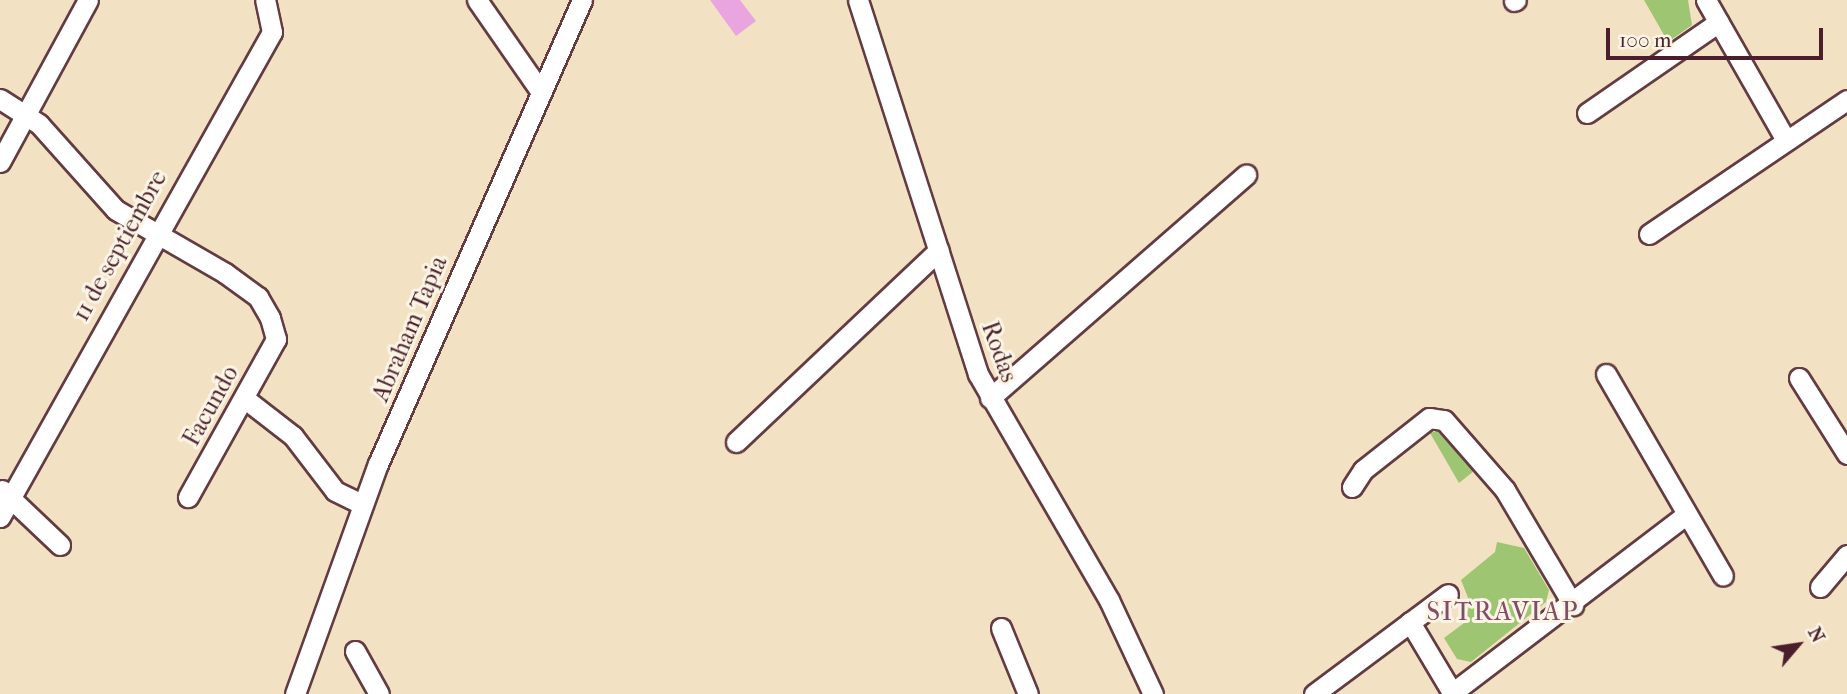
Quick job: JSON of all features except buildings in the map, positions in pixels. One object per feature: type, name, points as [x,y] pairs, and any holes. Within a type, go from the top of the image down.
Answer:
[{"type":"street","points":[[0,162],[88,0]]},
{"type":"street","name":"11 de septiembre","points":[[0,517],[5,493],[272,32],[265,0]]},
{"type":"street","points":[[477,0],[541,92]]},
{"type":"street","name":"Abraham Tapia","points":[[296,694],[362,504],[582,0]]},
{"type":"street","name":"Rodas","points":[[858,0],[989,398],[1109,600],[1153,694]]},
{"type":"street","points":[[1706,0],[1786,140]]},
{"type":"street","points":[[1587,113],[1719,22]]},
{"type":"street","points":[[0,99],[26,114],[116,210],[154,235]]},
{"type":"street","points":[[1649,234],[1847,100]]},
{"type":"street","points":[[989,398],[1246,175]]},
{"type":"street","name":"Facundo","points":[[154,235],[258,297],[276,339],[188,497]]},
{"type":"street","points":[[736,442],[939,250]]},
{"type":"street","points":[[1606,374],[1723,576]]},
{"type":"street","points":[[1799,378],[1847,454]]},
{"type":"street","points":[[244,398],[293,436],[335,491],[362,504]]},
{"type":"street","points":[[1352,487],[1363,470],[1429,418],[1444,421],[1505,490],[1573,605]]},
{"type":"street","points":[[5,493],[60,545]]},
{"type":"street","points":[[1410,622],[1452,693],[1573,605],[1687,514]]},
{"type":"street","points":[[1820,587],[1847,555]]},
{"type":"street","points":[[1314,694],[1448,594]]},
{"type":"street","points":[[1001,628],[1028,694]]},
{"type":"street","points":[[355,651],[379,694]]},
{"type":"green space","points":[[1644,0],[1688,0],[1692,25],[1668,42]]},
{"type":"green space","points":[[1437,431],[1474,471],[1459,483],[1430,433]]},
{"type":"green space","points":[[1497,542],[1524,548],[1549,590],[1546,602],[1471,662],[1457,659],[1444,638],[1464,623],[1470,603],[1461,580],[1495,552]]},
{"type":"district","name":"SITRAVIAP","points":[[1503,612]]}]
